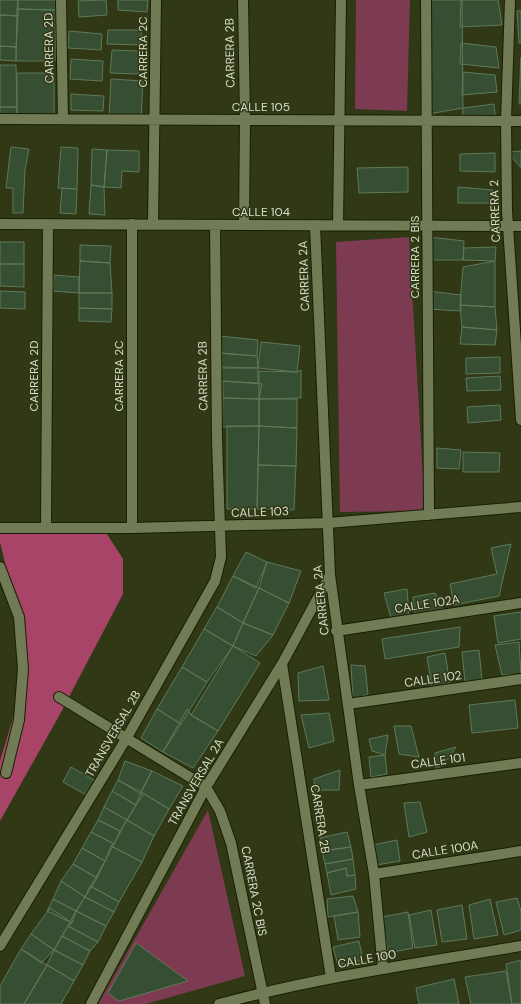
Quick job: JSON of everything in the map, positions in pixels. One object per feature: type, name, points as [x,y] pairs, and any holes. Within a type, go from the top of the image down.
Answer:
[{"type":"street","name":"CARRERA 2D","points":[[61,0],[63,119]]},
{"type":"street","name":"CARRERA 2C","points":[[153,224],[156,0]]},
{"type":"street","name":"CARRERA 2B","points":[[242,0],[245,120],[244,225]]},
{"type":"street","points":[[338,225],[341,0]]},
{"type":"street","name":"CARRERA 2 BIS","points":[[426,0],[429,515]]},
{"type":"street","name":"CARRERA 2","points":[[510,0],[506,121],[508,226],[521,420]]},
{"type":"street","name":"CALLE 105","points":[[0,119],[521,121]]},
{"type":"street","name":"CALLE 104","points":[[0,224],[521,226]]},
{"type":"street","name":"CARRERA 2D","points":[[46,527],[48,224]]},
{"type":"street","name":"CARRERA 2C","points":[[132,224],[132,528]]},
{"type":"street","name":"CARRERA 2B","points":[[215,225],[217,440],[221,526]]},
{"type":"street","name":"CARRERA 2A","points":[[315,225],[330,575],[336,631],[348,704],[358,785],[374,874],[383,969]]},
{"type":"street","name":"CALLE 103","points":[[0,528],[132,528],[328,523],[521,507]]},
{"type":"street","name":"TRANSVERSAL 2B","points":[[0,946],[126,739],[215,581],[221,557],[221,526]]},
{"type":"street","points":[[0,567],[19,617],[23,670],[19,720],[6,773]]},
{"type":"street","name":"TRANSVERSAL 2A","points":[[91,1004],[206,787],[282,664],[330,575]]},
{"type":"street","name":"CALLE 102A","points":[[336,631],[521,603]]},
{"type":"street","name":"CARRERA 2B","points":[[282,664],[331,978]]},
{"type":"street","name":"CALLE 102","points":[[348,704],[521,679]]},
{"type":"street","points":[[59,697],[206,787]]},
{"type":"street","name":"CALLE 101","points":[[358,785],[521,763]]},
{"type":"street","name":"CARRERA 2C BIS","points":[[206,787],[220,811],[231,843],[265,1004]]},
{"type":"street","name":"CALLE 100A","points":[[374,874],[521,851]]},
{"type":"street","name":"CALLE 100","points":[[219,1004],[262,992],[331,978],[521,946]]},
{"type":"shaded area","points":[[356,0],[410,0],[407,111],[355,109]]},
{"type":"shaded area","points":[[409,237],[425,511],[340,512],[336,242]]},
{"type":"shaded area","points":[[0,529],[105,531],[123,559],[123,594],[59,716],[0,821],[0,761],[19,698],[18,647],[12,592],[0,542]]},
{"type":"shaded area","points":[[208,810],[245,976],[146,1004],[98,1004]]},
{"type":"building","points":[[0,0],[18,0],[18,16],[0,15]]},
{"type":"building","points":[[18,0],[55,0],[56,10],[17,9]]},
{"type":"building","points":[[106,0],[107,15],[79,17],[78,1]]},
{"type":"building","points":[[118,0],[148,0],[147,12],[118,10]]},
{"type":"building","points":[[429,0],[462,0],[463,108],[428,114]]},
{"type":"building","points":[[461,0],[498,0],[502,25],[460,27]]},
{"type":"building","points":[[17,9],[56,10],[55,61],[16,61]]},
{"type":"building","points":[[517,11],[521,11],[521,43],[519,43]]},
{"type":"building","points":[[0,15],[18,16],[16,47],[0,46]]},
{"type":"building","points":[[108,30],[142,30],[139,45],[107,44]]},
{"type":"building","points":[[69,31],[102,34],[101,50],[68,48]]},
{"type":"building","points":[[461,43],[496,47],[499,68],[460,64]]},
{"type":"building","points":[[0,46],[16,47],[16,61],[0,60]]},
{"type":"building","points":[[112,50],[139,51],[138,74],[110,73]]},
{"type":"building","points":[[521,57],[521,104],[519,104]]},
{"type":"building","points":[[71,59],[103,61],[102,81],[70,79]]},
{"type":"building","points":[[0,65],[16,65],[17,107],[0,107]]},
{"type":"building","points":[[463,72],[495,75],[497,92],[462,95]]},
{"type":"building","points":[[17,73],[54,73],[54,118],[17,118]]},
{"type":"building","points":[[111,79],[143,81],[141,118],[109,116]]},
{"type":"building","points":[[71,94],[104,96],[103,111],[71,110]]},
{"type":"building","points":[[494,104],[496,122],[462,123],[463,108]]},
{"type":"building","points":[[0,107],[17,107],[17,118],[0,117]]},
{"type":"building","points":[[11,147],[29,149],[25,170],[23,213],[13,213],[13,188],[6,188]]},
{"type":"building","points":[[61,147],[78,148],[77,189],[58,188]]},
{"type":"building","points":[[92,149],[107,150],[104,187],[91,185]]},
{"type":"building","points":[[107,150],[139,151],[139,172],[122,171],[121,188],[104,187]]},
{"type":"building","points":[[521,151],[521,168],[508,152]]},
{"type":"building","points":[[495,153],[495,172],[460,171],[460,154]]},
{"type":"building","points":[[408,167],[408,192],[359,193],[357,168]]},
{"type":"building","points":[[91,185],[104,187],[105,215],[89,214]]},
{"type":"building","points":[[458,187],[493,190],[495,203],[458,203]]},
{"type":"building","points":[[62,188],[77,189],[76,214],[60,213]]},
{"type":"building","points":[[429,237],[464,241],[463,260],[429,260]]},
{"type":"building","points":[[0,242],[24,242],[24,264],[0,264]]},
{"type":"building","points":[[80,245],[111,246],[110,263],[80,261]]},
{"type":"building","points":[[496,247],[495,261],[463,260],[464,248]]},
{"type":"building","points":[[80,261],[110,263],[112,293],[79,293]]},
{"type":"building","points":[[495,261],[495,307],[460,305],[463,267]]},
{"type":"building","points":[[0,264],[24,264],[24,287],[0,286]]},
{"type":"building","points":[[54,275],[79,277],[79,293],[53,291]]},
{"type":"building","points":[[0,291],[25,292],[25,309],[0,308]]},
{"type":"building","points":[[428,291],[461,295],[461,311],[428,309]]},
{"type":"building","points":[[79,293],[112,293],[112,309],[79,308]]},
{"type":"building","points":[[460,305],[495,307],[497,330],[462,327]]},
{"type":"building","points":[[79,308],[112,309],[111,322],[79,321]]},
{"type":"building","points":[[462,327],[497,330],[495,345],[460,344]]},
{"type":"building","points":[[219,336],[258,340],[257,356],[218,353]]},
{"type":"building","points":[[261,342],[300,346],[297,372],[258,368]]},
{"type":"building","points":[[221,353],[257,356],[258,368],[219,367]]},
{"type":"building","points":[[500,357],[500,373],[466,374],[466,358]]},
{"type":"building","points":[[218,368],[258,368],[258,383],[218,381]]},
{"type":"building","points":[[301,370],[301,398],[259,399],[259,371],[297,372]]},
{"type":"building","points":[[500,376],[501,390],[467,391],[466,378]]},
{"type":"building","points":[[223,381],[262,384],[259,399],[223,398]]},
{"type":"building","points":[[223,398],[259,399],[259,426],[222,427]]},
{"type":"building","points":[[259,399],[297,399],[297,428],[259,426]]},
{"type":"building","points":[[500,405],[501,420],[468,423],[467,407]]},
{"type":"building","points":[[227,426],[259,426],[257,509],[227,509]]},
{"type":"building","points":[[259,426],[297,428],[296,466],[258,465]]},
{"type":"building","points":[[437,448],[461,450],[459,469],[437,468]]},
{"type":"building","points":[[463,452],[500,453],[499,472],[463,472]]},
{"type":"building","points":[[258,465],[296,466],[294,510],[257,509]]},
{"type":"building","points":[[511,544],[499,596],[454,605],[450,584],[497,574],[491,548]]},
{"type":"building","points":[[246,552],[267,562],[256,588],[233,576]]},
{"type":"building","points":[[267,562],[301,571],[289,603],[259,588]]},
{"type":"building","points":[[233,576],[259,588],[243,623],[217,607]]},
{"type":"building","points":[[259,588],[289,603],[273,635],[243,623]]},
{"type":"building","points":[[407,589],[409,616],[391,618],[384,593]]},
{"type":"building","points":[[435,593],[444,612],[415,615],[413,597]]},
{"type":"building","points":[[217,607],[243,623],[233,646],[204,629]]},
{"type":"building","points":[[521,612],[521,639],[498,643],[494,616]]},
{"type":"building","points":[[243,623],[273,635],[256,656],[233,646]]},
{"type":"building","points":[[460,627],[459,647],[385,659],[382,639]]},
{"type":"building","points":[[204,629],[233,646],[207,682],[182,667]]},
{"type":"building","points":[[519,642],[521,675],[502,675],[495,645]]},
{"type":"building","points":[[233,646],[260,663],[218,731],[191,715]]},
{"type":"building","points":[[479,650],[482,680],[465,682],[462,652]]},
{"type":"building","points":[[445,653],[450,684],[432,687],[427,657]]},
{"type":"building","points":[[351,665],[365,666],[368,694],[353,700]]},
{"type":"building","points":[[323,666],[329,700],[299,701],[298,673]]},
{"type":"building","points":[[182,667],[207,682],[181,724],[157,709]]},
{"type":"building","points":[[515,700],[518,728],[472,733],[469,705]]},
{"type":"building","points":[[157,709],[181,724],[163,752],[141,738]]},
{"type":"building","points":[[187,709],[191,715],[218,731],[193,768],[163,752]]},
{"type":"building","points":[[329,713],[334,741],[309,748],[301,715]]},
{"type":"building","points":[[394,726],[411,726],[419,757],[399,754]]},
{"type":"building","points":[[388,735],[385,755],[372,751],[369,739]]},
{"type":"building","points":[[456,747],[448,759],[436,770],[435,753]]},
{"type":"building","points":[[385,755],[387,774],[371,777],[369,757]]},
{"type":"building","points":[[125,761],[152,771],[141,792],[118,780]]},
{"type":"building","points":[[71,767],[96,781],[88,796],[63,782]]},
{"type":"building","points":[[340,770],[339,790],[315,790],[314,779]]},
{"type":"building","points":[[152,771],[183,786],[169,809],[141,792]]},
{"type":"building","points":[[118,780],[143,795],[136,805],[112,791]]},
{"type":"building","points":[[112,791],[136,805],[127,820],[104,807]]},
{"type":"building","points":[[141,792],[169,809],[154,836],[127,820],[136,805]]},
{"type":"building","points":[[420,802],[427,832],[409,837],[404,803]]},
{"type":"building","points":[[104,807],[127,820],[120,831],[98,820]]},
{"type":"building","points":[[98,820],[120,831],[114,844],[91,832]]},
{"type":"building","points":[[127,820],[154,836],[142,862],[111,846],[114,844]]},
{"type":"building","points":[[91,832],[114,844],[105,861],[82,848]]},
{"type":"building","points":[[347,832],[351,847],[322,851],[320,838]]},
{"type":"building","points":[[397,840],[400,861],[376,865],[373,845]]},
{"type":"building","points":[[111,846],[142,862],[119,902],[91,886],[105,861]]},
{"type":"building","points":[[351,847],[353,859],[325,864],[322,851]]},
{"type":"building","points":[[82,848],[105,861],[97,878],[73,864]]},
{"type":"building","points":[[353,859],[355,875],[347,876],[346,868],[327,873],[325,864]]},
{"type":"building","points":[[73,864],[97,878],[85,897],[61,881]]},
{"type":"building","points":[[346,868],[347,876],[355,875],[356,889],[331,895],[327,873]]},
{"type":"building","points":[[61,881],[85,897],[76,911],[53,899]]},
{"type":"building","points":[[90,886],[119,902],[114,912],[85,897]]},
{"type":"building","points":[[353,896],[358,912],[328,917],[327,899]]},
{"type":"building","points":[[85,897],[114,912],[106,926],[76,911]]},
{"type":"building","points":[[517,898],[521,911],[521,930],[504,935],[496,902]]},
{"type":"building","points":[[53,899],[76,911],[72,923],[47,911]]},
{"type":"building","points":[[490,899],[498,935],[474,939],[469,905]]},
{"type":"building","points":[[462,905],[467,939],[442,942],[437,910]]},
{"type":"building","points":[[50,908],[72,923],[68,926],[54,950],[31,934]]},
{"type":"building","points":[[431,910],[437,945],[415,948],[409,915]]},
{"type":"building","points":[[76,911],[106,926],[98,942],[68,926]]},
{"type":"building","points":[[358,912],[360,937],[338,940],[334,916]]},
{"type":"building","points":[[408,912],[413,948],[388,953],[382,917]]},
{"type":"building","points":[[68,926],[98,942],[90,951],[62,936]]},
{"type":"building","points":[[31,934],[54,950],[41,963],[21,949]]},
{"type":"building","points":[[62,936],[90,951],[83,965],[54,950]]},
{"type":"building","points":[[359,941],[363,960],[338,965],[333,947]]},
{"type":"building","points":[[136,943],[188,981],[119,1001],[108,993]]},
{"type":"building","points":[[21,949],[47,965],[24,1004],[0,1004],[0,986]]},
{"type":"building","points":[[54,950],[83,965],[74,981],[47,965]]},
{"type":"building","points":[[521,960],[521,1003],[512,1004],[506,964]]},
{"type":"building","points":[[47,965],[74,981],[61,1004],[24,1004]]},
{"type":"building","points":[[506,971],[512,1004],[471,1004],[465,977]]},
{"type":"building","points":[[454,979],[459,1004],[419,1004],[416,988]]}]
